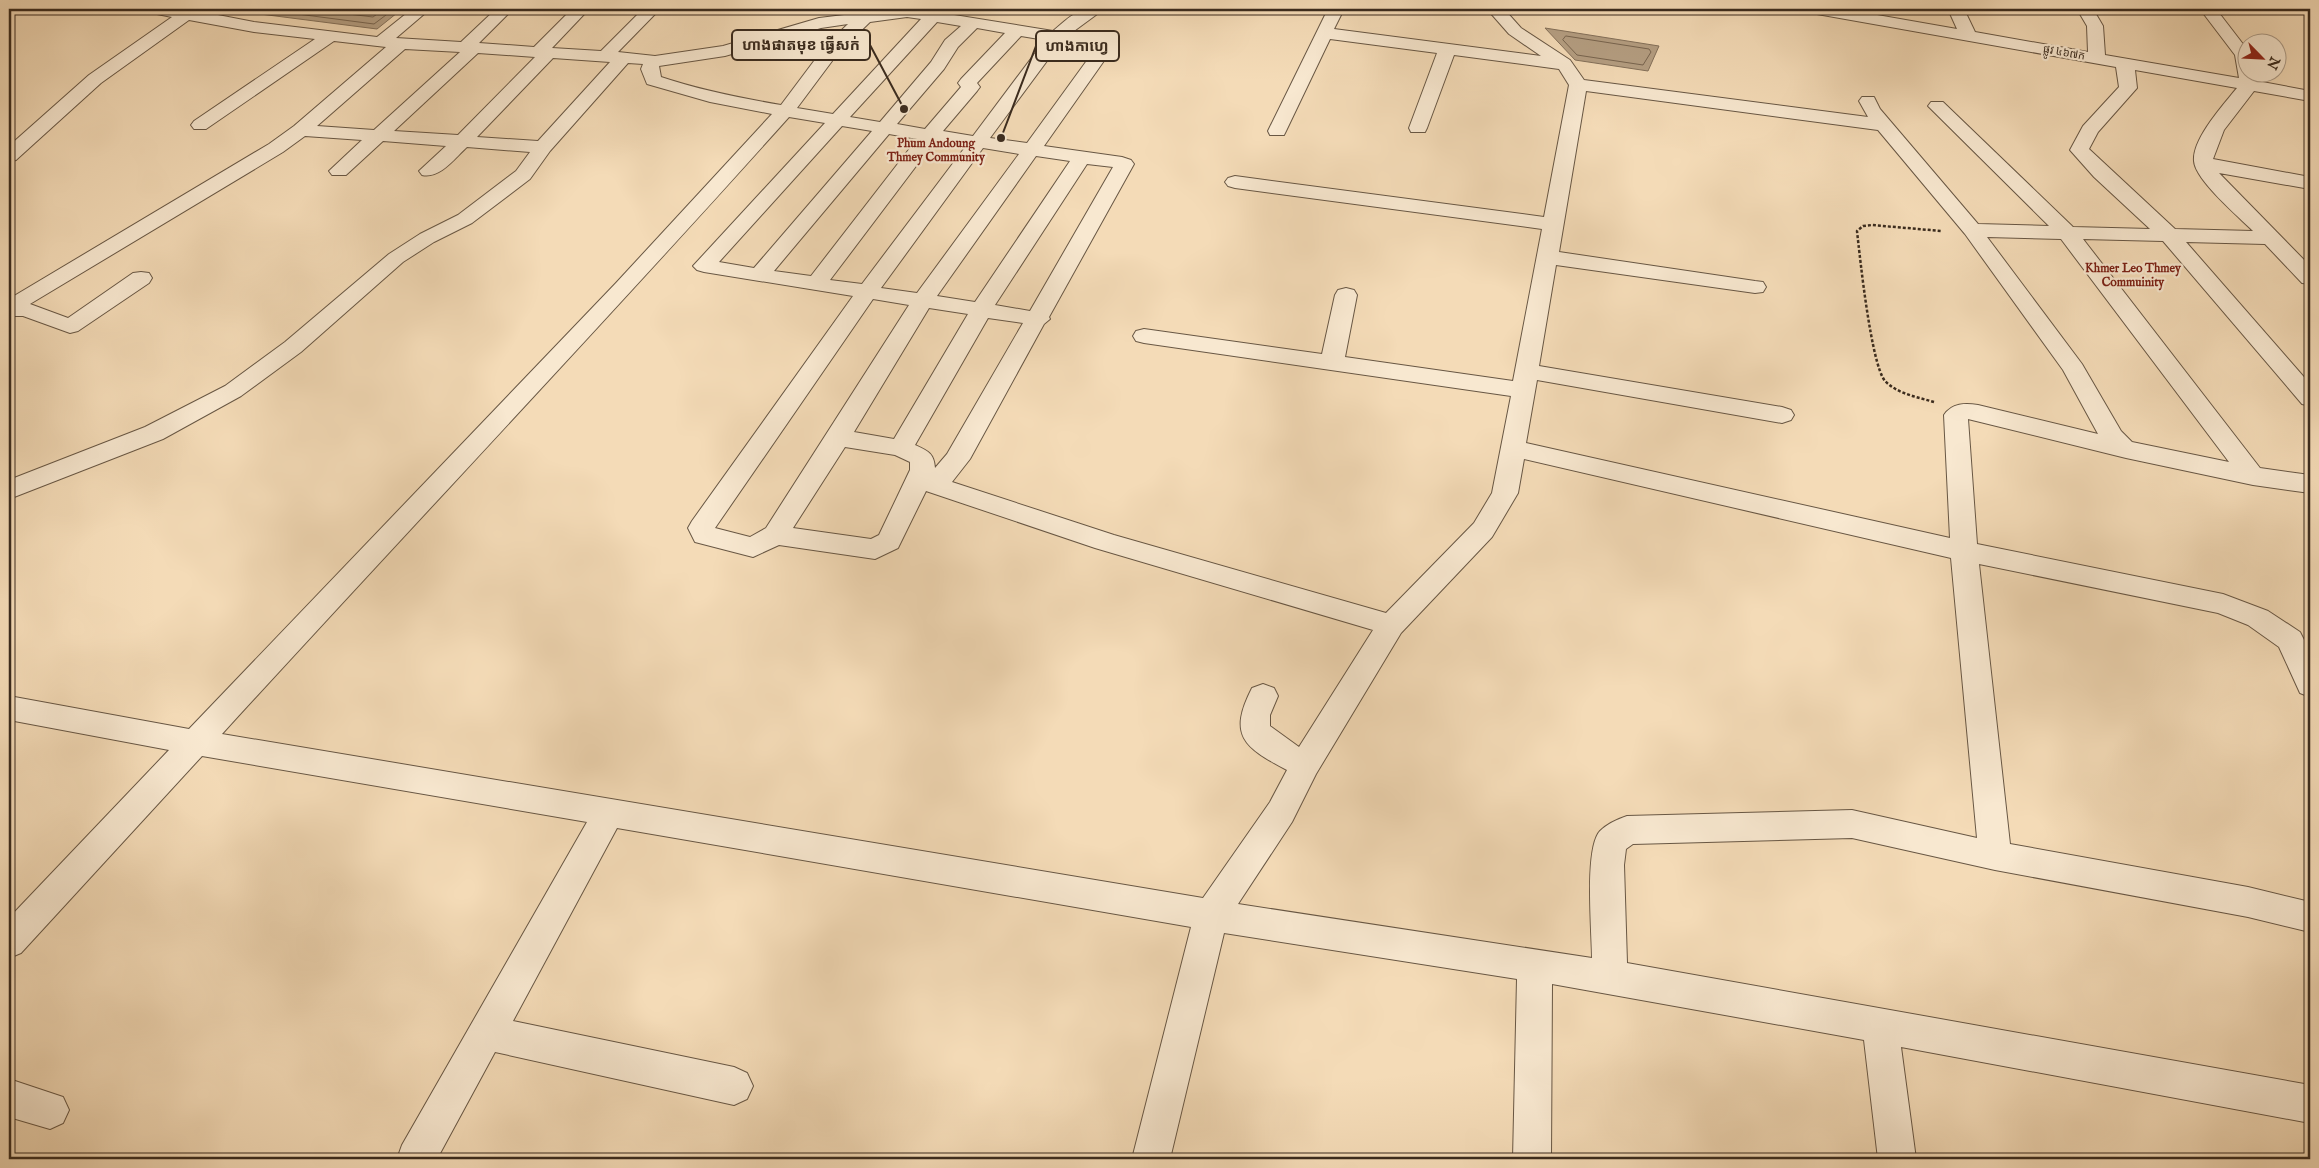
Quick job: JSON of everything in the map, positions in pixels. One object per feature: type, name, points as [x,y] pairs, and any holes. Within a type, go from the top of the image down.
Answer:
[{"type":"street","points":[[153,9],[254,27],[382,42],[648,59],[652,62],[725,51],[819,23],[907,12],[972,24],[982,23],[1056,37],[1102,44],[1105,48],[1030,149],[923,300],[838,438],[775,535],[754,547],[704,535],[701,528],[867,292],[1056,37],[1078,18],[1096,9]]},
{"type":"street","points":[[382,42],[422,9]]},
{"type":"street","points":[[339,171],[380,135],[469,48],[505,9]]},
{"type":"street","points":[[429,171],[462,142],[581,9]]},
{"type":"street","points":[[9,490],[154,433],[233,390],[293,347],[396,258],[484,205],[523,175],[652,9]]},
{"type":"street","points":[[1277,131],[1336,9]]},
{"type":"street","points":[[1151,1159],[1211,915],[1281,812],[1305,766],[1390,625],[1483,530],[1504,493],[1578,86],[1564,64],[1515,31],[1496,9]]},
{"type":"street","name":"ផ្លូវ ៤៦៧ក","points":[[1819,9],[2124,64],[2236,76]]},
{"type":"street","points":[[1956,9],[1969,36]]},
{"type":"street","points":[[2085,9],[2095,26],[2097,59]]},
{"type":"street","points":[[2208,9],[2236,46]]},
{"type":"street","points":[[9,156],[95,79],[187,14]]},
{"type":"street","points":[[932,16],[704,266],[1039,319]]},
{"type":"street","points":[[9,942],[194,742],[624,288],[785,111],[832,49],[864,18]]},
{"type":"street","points":[[759,275],[938,65],[938,62],[951,44],[972,24]]},
{"type":"street","points":[[816,284],[929,136],[971,87],[967,82],[1017,30]]},
{"type":"street","points":[[1324,33],[1564,64]]},
{"type":"street","points":[[200,125],[331,36]]},
{"type":"street","points":[[9,307],[276,148],[301,130],[401,43]]},
{"type":"street","points":[[1418,128],[1447,50]]},
{"type":"street","points":[[652,62],[650,69],[653,80],[680,90],[751,106],[883,129],[1082,156],[1124,164],[1039,319],[957,459],[926,484],[889,541],[875,549],[775,535]]},
{"type":"street","points":[[2124,64],[2128,75],[2128,88],[2090,130],[2079,150],[2101,173],[2169,235],[2310,399]]},
{"type":"street","points":[[2244,82],[2218,123],[2203,158],[2204,165],[2209,174],[2310,278]]},
{"type":"street","name":"ផ្លូវ ៤៦៧ក","points":[[2264,82],[2310,96]]},
{"type":"street","points":[[1578,86],[1883,125]]},
{"type":"street","points":[[1868,101],[1871,110],[1883,125],[1972,230],[2074,369],[2111,436],[2126,450]]},
{"type":"street","points":[[1937,106],[2067,232],[2253,476]]},
{"type":"street","points":[[301,130],[543,147]]},
{"type":"street","points":[[900,448],[982,309],[1082,156]]},
{"type":"street","points":[[2204,165],[2310,183]]},
{"type":"street","points":[[1235,182],[1552,224]]},
{"type":"street","points":[[1972,230],[2271,238]]},
{"type":"street","points":[[1547,258],[1755,287]]},
{"type":"street","points":[[9,307],[26,310],[70,326],[142,278]]},
{"type":"street","points":[[1332,363],[1346,294]]},
{"type":"street","points":[[1144,336],[1332,363],[1525,380],[1782,416]]},
{"type":"street","points":[[1995,856],[1964,551],[1956,414],[1964,411],[2126,450],[2253,476],[2310,484]]},
{"type":"street","points":[[838,438],[900,448],[922,458],[926,484]]},
{"type":"street","points":[[1512,448],[1964,551],[2223,604],[2258,618],[2290,640],[2310,685]]},
{"type":"street","points":[[926,484],[1189,566],[1390,625]]},
{"type":"street","points":[[1263,696],[1253,723],[1256,733],[1265,742],[1305,766]]},
{"type":"street","points":[[9,708],[194,742],[610,811],[1211,915],[1610,977],[2310,1104]]},
{"type":"street","points":[[416,1159],[488,1033],[610,811]]},
{"type":"street","points":[[1610,977],[1607,865],[1610,842],[1627,830],[1852,824],[1995,856],[2248,902],[2310,917]]},
{"type":"street","points":[[1532,1159],[1535,966]]},
{"type":"street","points":[[1880,1025],[1896,1159]]},
{"type":"street","points":[[488,1033],[734,1086]]},
{"type":"street","points":[[9,1098],[50,1110]]},
{"type":"path","points":[[1964,411],[1899,392],[1887,384],[1881,375],[1866,304],[1858,231],[1862,226],[1872,225],[1935,231],[1972,230]]},
{"type":"water","points":[[221,9],[402,9],[377,29]]},
{"type":"water","points":[[1545,28],[1659,46],[1648,71],[1575,60]]},
{"type":"place","name":"ហាងផាតមុខ ធ្វើសក់","points":[[904,109]]},
{"type":"place","name":"ហាងកាហ្វេ","points":[[1001,138]]},
{"type":"district","name":"Phum Andoung Thmey Community","points":[[936,150]]},
{"type":"district","name":"Khmer Leo Thmey Commuinity","points":[[2133,275]]}]
